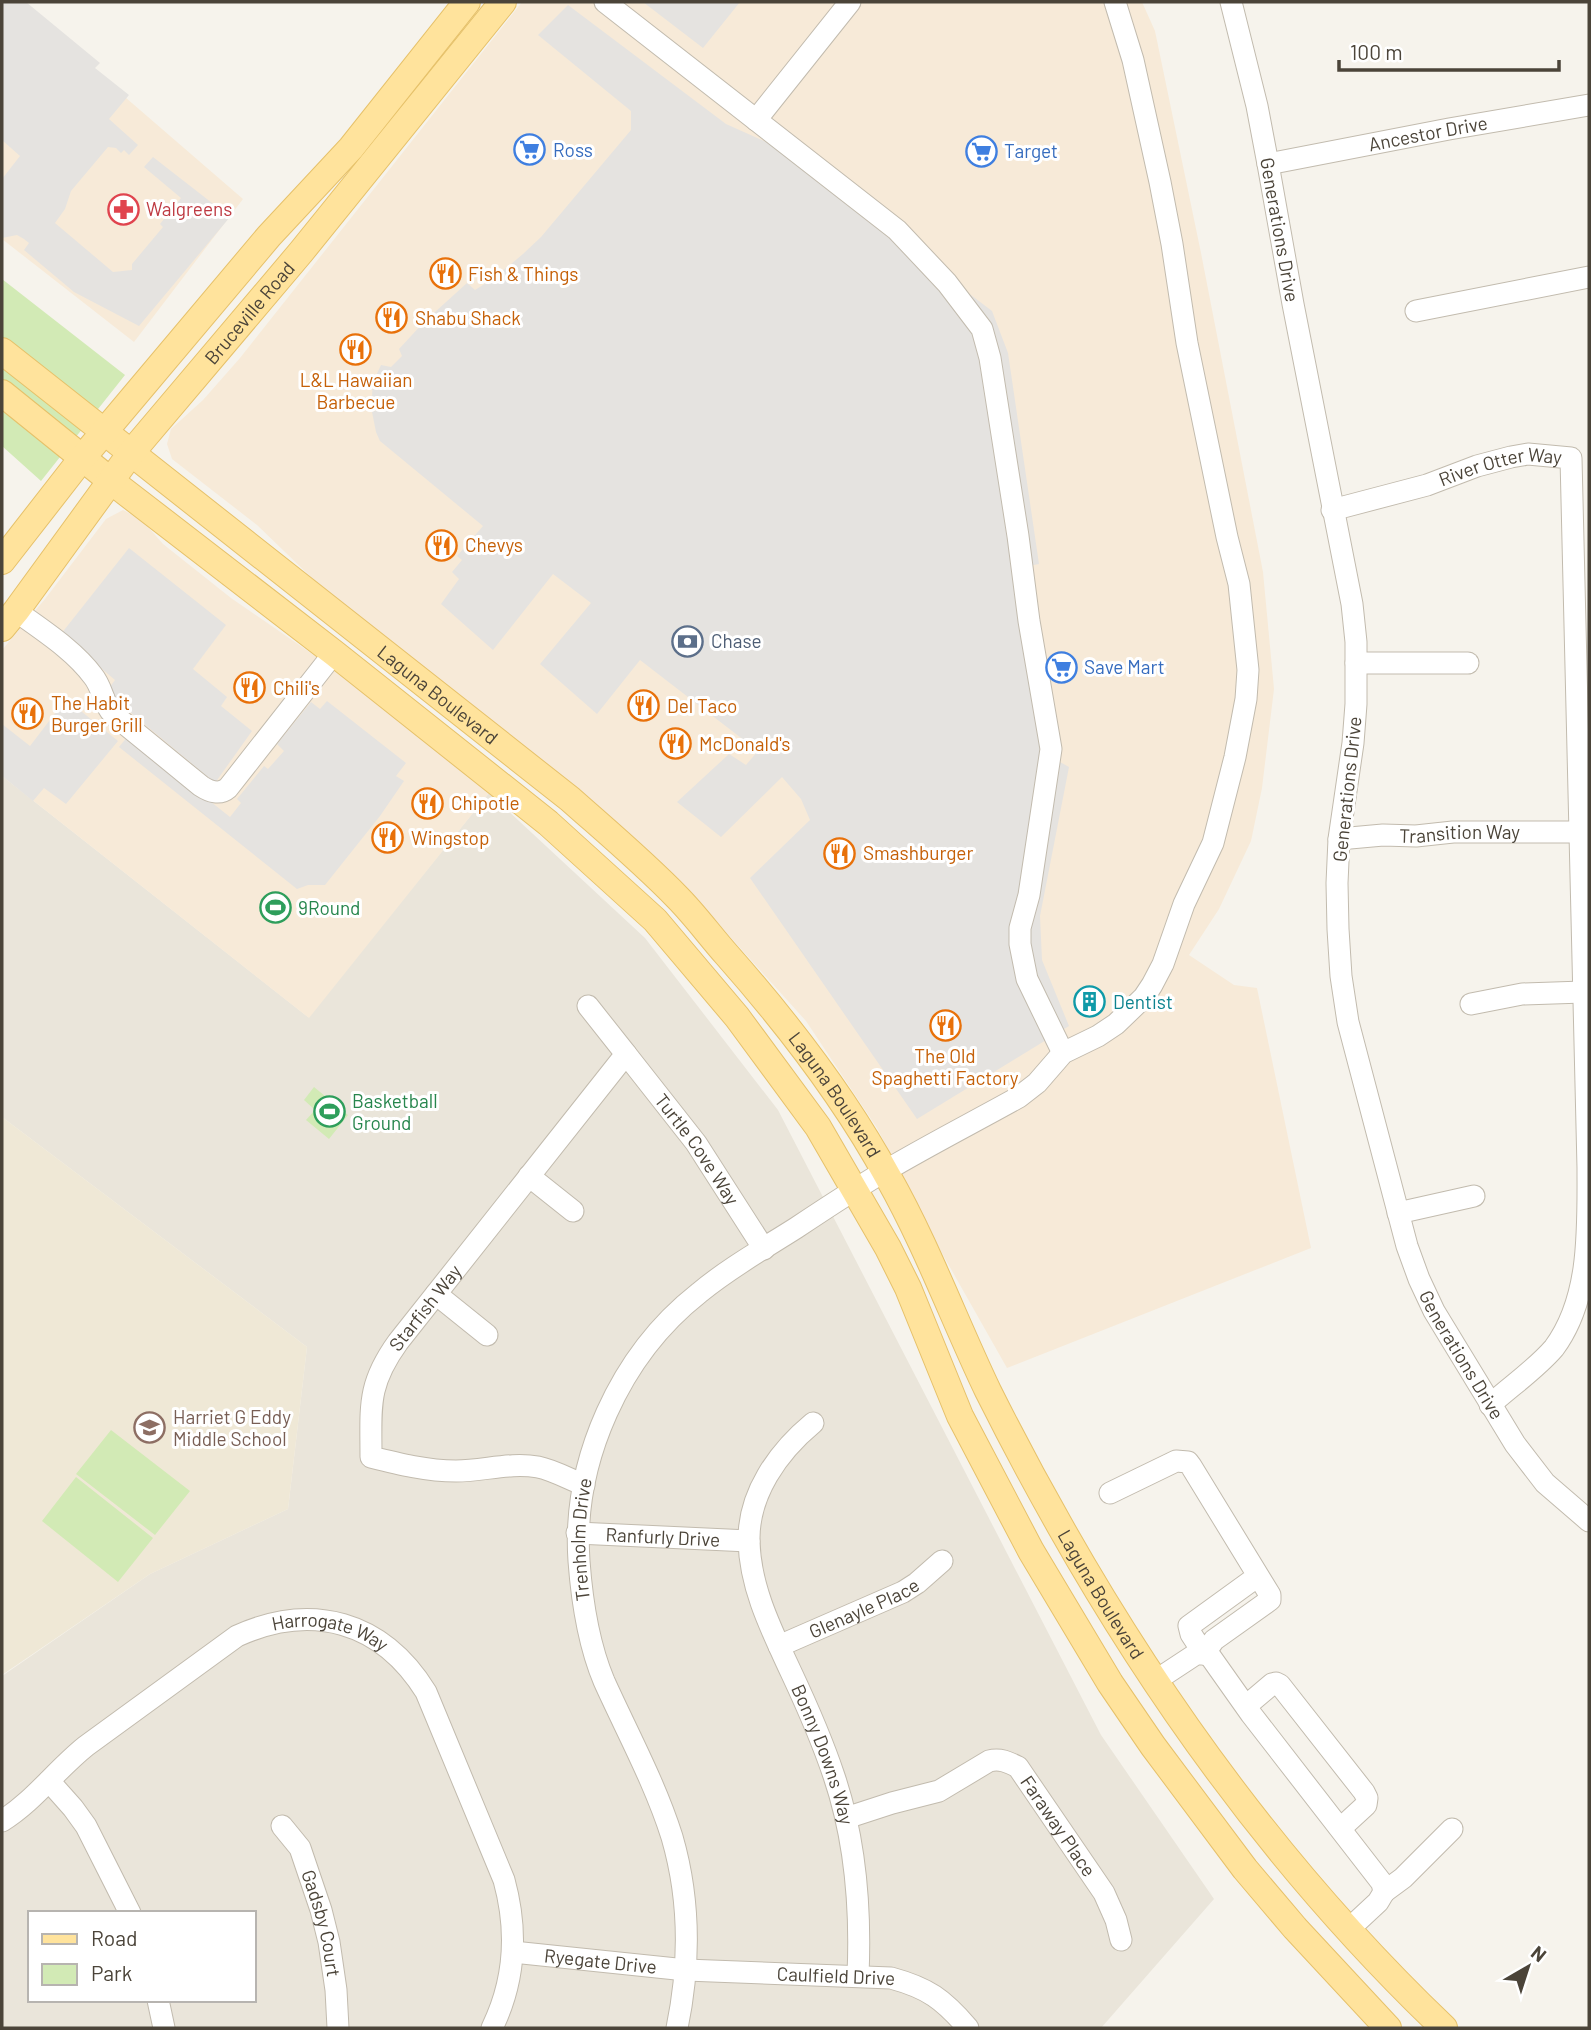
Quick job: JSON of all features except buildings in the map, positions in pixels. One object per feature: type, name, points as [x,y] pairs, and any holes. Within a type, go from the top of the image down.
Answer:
[{"type":"main road","name":"Bruceville Road","points":[[2,561],[83,457],[270,236],[351,148],[467,2]]},
{"type":"main road","name":"Bruceville Road","points":[[9,620],[131,453],[309,242],[503,2]]},
{"type":"main road","name":"Laguna Boulevard","points":[[2,351],[570,799],[679,899],[762,995],[844,1105],[885,1171],[913,1222],[987,1389],[1059,1524],[1155,1681],[1241,1801],[1322,1900],[1444,2028]]},
{"type":"main road","name":"Laguna Boulevard","points":[[2,393],[502,787],[578,849],[655,920],[737,1017],[818,1127],[908,1288],[960,1416],[1031,1551],[1110,1683],[1153,1746],[1245,1869],[1294,1928],[1388,2028]]},
{"type":"main road","points":[[502,787],[526,787],[571,822],[652,898],[669,902],[679,899]]},
{"type":"street","points":[[605,2],[908,240],[967,307],[986,340],[1051,749],[1028,895],[1020,928],[1020,944],[1027,979],[1063,1053],[1116,1024],[1144,997],[1163,964],[1184,904],[1213,843],[1221,816],[1246,699],[1248,670],[1239,584],[1186,343],[1162,193],[1133,60],[1115,2]]},
{"type":"street","points":[[756,120],[850,2]]},
{"type":"street","name":"Generations Drive","points":[[1231,2],[1257,106],[1352,604],[1356,663],[1353,743],[1339,839],[1337,883],[1338,929],[1349,1022],[1407,1246],[1434,1311],[1490,1405],[1534,1471],[1589,1521]]},
{"type":"street","name":"Ancestor Drive","points":[[1268,164],[1589,105]]},
{"type":"street","points":[[1416,311],[1589,277]]},
{"type":"street","name":"River Otter Way","points":[[1332,510],[1427,485],[1477,466],[1511,457],[1528,454],[1570,458],[1589,1168],[1587,1273],[1579,1305],[1568,1328],[1553,1349],[1490,1405]]},
{"type":"street","points":[[9,620],[69,652],[87,668],[97,682],[114,715],[212,792],[222,792],[228,788],[334,653]]},
{"type":"street","points":[[1356,663],[1468,663]]},
{"type":"street","name":"Transition Way","points":[[1339,839],[1453,832],[1581,832]]},
{"type":"street","points":[[1471,1004],[1522,994],[1583,992]]},
{"type":"street","points":[[588,1006],[626,1054]]},
{"type":"street","name":"Trenholm Drive","points":[[677,2028],[682,2005],[687,1931],[681,1874],[658,1800],[596,1660],[584,1608],[577,1533],[584,1485],[611,1405],[649,1344],[698,1293],[853,1190],[1018,1097],[1037,1083],[1063,1053]]},
{"type":"street","name":"Starfish Way","points":[[584,1485],[541,1468],[525,1465],[449,1471],[412,1468],[370,1457],[371,1402],[380,1370],[398,1342],[626,1054]]},
{"type":"street","name":"Turtle Cove Way","points":[[626,1054],[696,1143],[764,1249]]},
{"type":"street","points":[[529,1176],[573,1211]]},
{"type":"street","points":[[1398,1213],[1474,1196]]},
{"type":"street","points":[[436,1294],[488,1335]]},
{"type":"street","name":"Bonny Downs Way","points":[[813,1423],[789,1444],[770,1471],[756,1501],[749,1541],[756,1588],[818,1732],[846,1818],[859,1904],[858,1975]]},
{"type":"street","points":[[1110,1493],[1176,1461],[1188,1462],[1270,1595],[1270,1600],[1214,1640],[1204,1654]]},
{"type":"street","name":"Ranfurly Drive","points":[[577,1533],[749,1541]]},
{"type":"street","name":"Glenayle Place","points":[[779,1646],[903,1592],[942,1561]]},
{"type":"street","name":"Harrogate Way","points":[[2,1821],[30,1801],[86,1746],[237,1636],[285,1620],[318,1620],[351,1628],[381,1643],[394,1653],[412,1671],[426,1692],[504,1880],[512,1913],[513,1952],[509,1984],[492,2028]]},
{"type":"street","points":[[1155,1681],[1196,1654],[1210,1656],[1378,1877],[1384,1892]]},
{"type":"street","points":[[1246,1706],[1272,1685],[1280,1685],[1355,1781],[1367,1798],[1366,1805],[1341,1828]]},
{"type":"street","name":"Faraway Place","points":[[846,1818],[939,1791],[989,1761],[1006,1761],[1018,1767],[1104,1893],[1116,1920],[1121,1940]]},
{"type":"street","points":[[49,1782],[86,1826],[129,1911]]},
{"type":"street","name":"Gadsby Court","points":[[282,1826],[300,1848],[321,1910],[334,1978],[338,2028]]},
{"type":"street","points":[[1349,1929],[1378,1902],[1384,1892],[1403,1878],[1452,1829]]},
{"type":"street","name":"Ryegate Drive","points":[[513,1952],[685,1969]]},
{"type":"street","name":"Caulfield Drive","points":[[685,1969],[891,1978],[921,1988],[948,2005],[968,2028]]},
{"type":"street","points":[[158,2002],[164,2028]]},
{"type":"shaded area","points":[[2,2],[15,2],[243,199],[134,342],[2,239]]},
{"type":"shaded area","points":[[2,2],[26,2],[100,63],[95,68],[129,95],[109,119],[138,145],[129,155],[124,150],[121,153],[116,148],[108,147],[71,191],[65,209],[55,223],[113,272],[132,270],[132,264],[163,227],[160,224],[181,198],[144,167],[153,157],[230,217],[139,326],[74,292],[24,250],[29,243],[24,239],[17,235],[2,238],[2,179],[20,156],[2,140]]},
{"type":"shaded area","points":[[522,2],[1142,2],[1155,31],[1263,572],[1274,689],[1262,788],[1251,841],[1219,909],[1189,955],[1234,985],[1257,988],[1311,1248],[1007,1368],[943,1255],[877,1128],[806,1021],[678,879],[548,767],[313,579],[257,525],[172,459],[167,444],[171,429],[203,400],[240,358]]},
{"type":"shaded area","points":[[643,2],[740,2],[703,48]]},
{"type":"shaded area","points":[[568,5],[726,124],[775,146],[992,311],[1008,353],[1039,564],[1028,566],[1060,762],[1069,767],[1040,916],[1042,960],[1069,1026],[917,1119],[750,878],[810,820],[801,799],[782,777],[721,837],[677,802],[729,754],[746,765],[758,751],[640,660],[597,714],[540,664],[591,603],[553,574],[493,650],[441,604],[459,579],[452,572],[462,560],[457,556],[483,526],[380,441],[376,432],[372,412],[382,408],[380,398],[372,396],[373,382],[381,365],[391,367],[402,356],[399,349],[467,283],[475,290],[523,254],[541,237],[631,130],[631,111],[538,35]]},
{"type":"shaded area","points":[[123,510],[142,520],[163,544],[231,598],[318,658],[489,793],[309,1018],[2,776],[2,650],[106,519]]},
{"type":"shaded area","points":[[129,548],[226,625],[193,669],[227,697],[221,706],[252,731],[215,783],[106,692],[115,680],[61,634]]},
{"type":"shaded area","points":[[66,699],[118,741],[66,804],[44,788],[33,801],[2,776],[2,724],[30,746]]},
{"type":"shaded area","points":[[327,701],[406,763],[396,776],[404,781],[325,885],[308,885],[297,889],[119,747],[128,736],[230,817],[241,803],[237,799],[264,766],[268,769],[284,751],[277,744],[311,702],[320,709]]},
{"type":"shaded area","points":[[2,776],[308,1017],[489,793],[645,938],[778,1110],[1101,1735],[1214,1899],[1101,2028],[2,2028],[2,1676],[150,1574],[288,1509],[307,1347],[2,1117]]},
{"type":"shaded area","name":"Harriet G Eddy Middle School","points":[[2,1117],[307,1347],[288,1509],[150,1574],[2,1675]]},
{"type":"green space","points":[[2,279],[125,375],[41,481],[2,446]]},
{"type":"green space","name":"Basketball Ground","points":[[314,1087],[348,1115],[329,1139],[306,1120],[315,1110],[304,1100]]},
{"type":"green space","points":[[111,1430],[190,1491],[155,1535],[76,1474]]},
{"type":"green space","points":[[76,1477],[153,1538],[118,1582],[42,1521]]},
{"type":"place","name":"Ross","points":[[530,150]]},
{"type":"place","name":"Target","points":[[981,151]]},
{"type":"place","name":"Walgreens","points":[[123,209]]},
{"type":"place","name":"Fish & Things","points":[[445,274]]},
{"type":"place","name":"Shabu Shack","points":[[392,318]]},
{"type":"place","name":"L&L Hawaiian Barbecue","points":[[356,349]]},
{"type":"place","name":"Chevys","points":[[442,545]]},
{"type":"place","name":"Chase","points":[[688,641]]},
{"type":"place","name":"Save Mart","points":[[1061,667]]},
{"type":"place","name":"Chili's","points":[[250,688]]},
{"type":"place","name":"Del Taco","points":[[644,706]]},
{"type":"place","name":"The Habit Burger Grill","points":[[28,714]]},
{"type":"place","name":"McDonald's","points":[[676,744]]},
{"type":"place","name":"Chipotle","points":[[428,803]]},
{"type":"place","name":"Wingstop","points":[[388,838]]},
{"type":"place","name":"Smashburger","points":[[840,853]]},
{"type":"place","name":"9Round","points":[[275,908]]},
{"type":"place","name":"Dentist","points":[[1090,1002]]},
{"type":"place","name":"The Old Spaghetti Factory","points":[[945,1025]]},
{"type":"place","name":"Basketball Ground","points":[[329,1112]]},
{"type":"place","name":"Harriet G Eddy Middle School","points":[[150,1428]]}]
